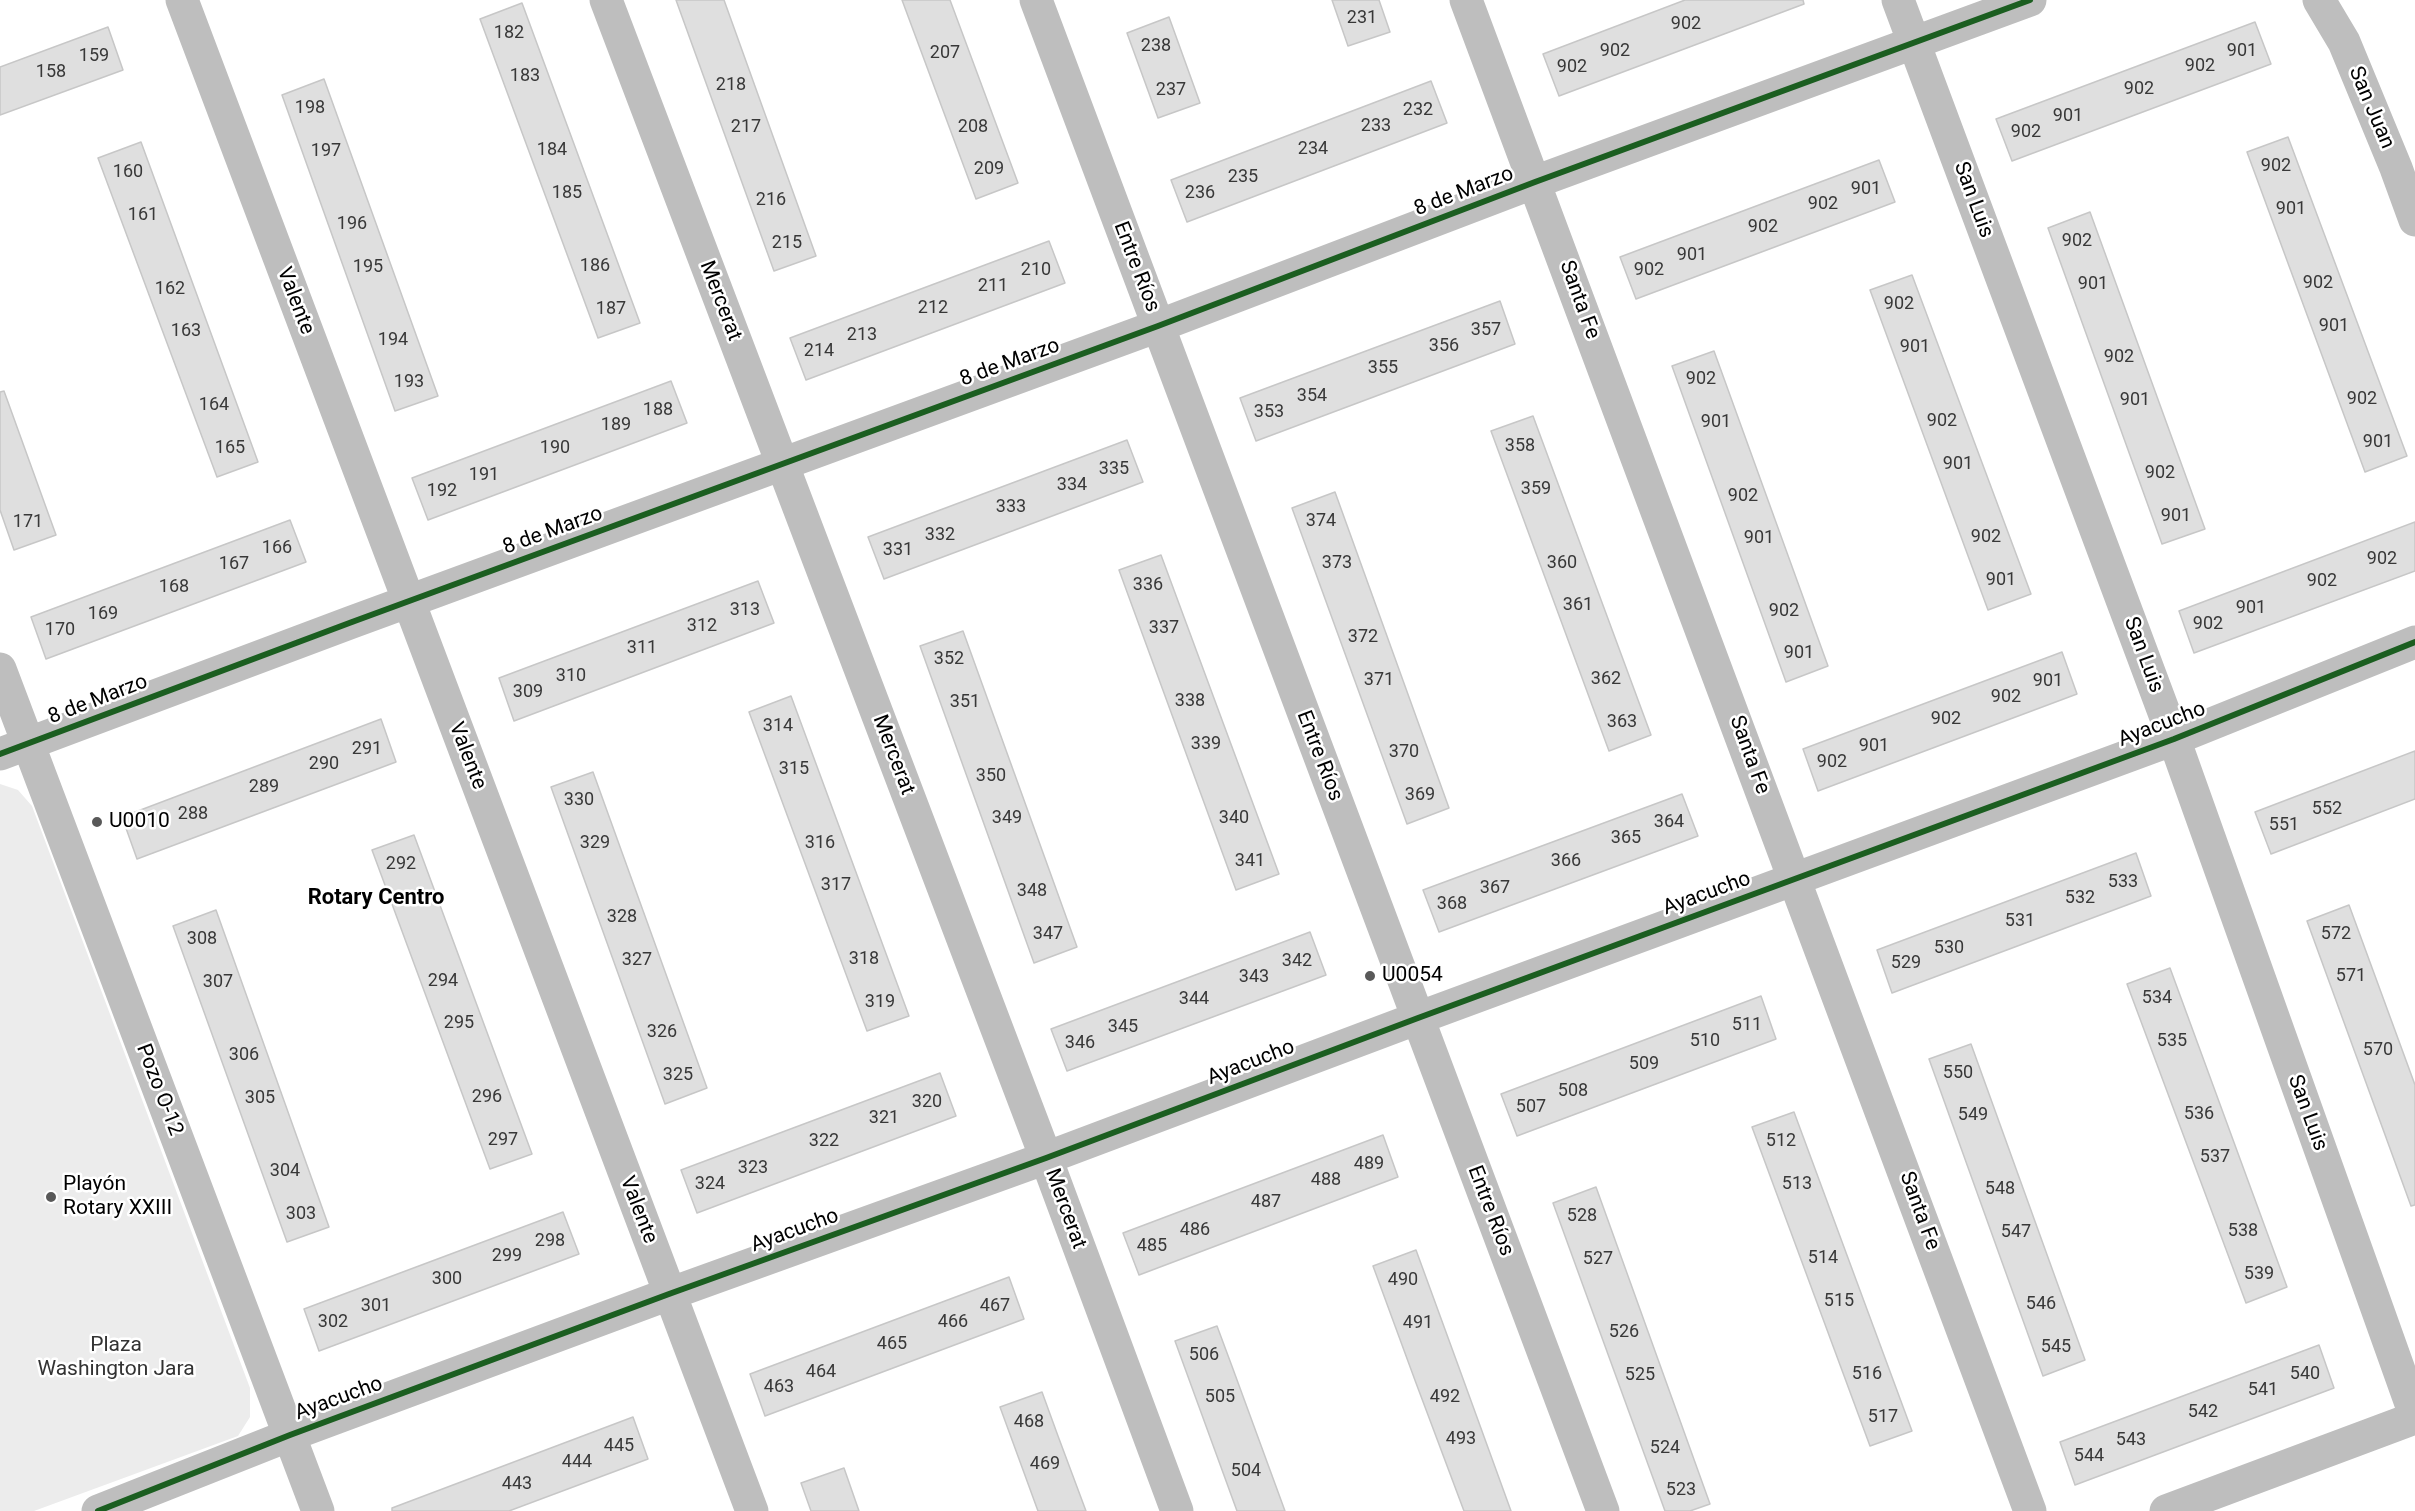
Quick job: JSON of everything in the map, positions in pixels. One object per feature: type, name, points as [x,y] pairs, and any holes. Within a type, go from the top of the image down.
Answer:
[{"type":"street","name":"Valente","points":[[182,0],[752,1511]]},
{"type":"street","name":"Mercerat","points":[[606,0],[1046,1158],[1177,1511]]},
{"type":"street","name":"Entre Ríos","points":[[1036,0],[1603,1511]]},
{"type":"street","name":"Santa Fe","points":[[1466,0],[2030,1511]]},
{"type":"street","name":"San Luis","points":[[1898,0],[2174,739],[2415,1416]]},
{"type":"street","name":"8 de Marzo","points":[[14,749],[408,601],[1158,326],[1535,182],[2030,0]]},
{"type":"street","name":"San Juan","points":[[2319,0],[2344,42],[2415,220]]},
{"type":"street","name":"Ayacucho","points":[[98,1511],[290,1435],[669,1294],[1046,1158],[2174,739],[2415,642]]},
{"type":"street","name":"Pozo O-12","points":[[0,669],[14,749],[290,1435],[318,1511]]},
{"type":"street","points":[[2166,1511],[2415,1416]]},
{"type":"green space","name":"Plaza Washington Jara","points":[[0,784],[18,790],[32,806],[250,1388],[250,1417],[238,1436],[34,1511],[0,1511]]},
{"type":"building","points":[[676,0],[724,0],[816,256],[774,271]]},
{"type":"building","points":[[902,0],[950,0],[1018,183],[976,199]]},
{"type":"building","points":[[1332,0],[1379,0],[1390,32],[1348,46]]},
{"type":"building","points":[[1685,0],[1803,0],[1804,4],[1559,96],[1543,54]]},
{"type":"building","points":[[522,3],[640,323],[598,338],[480,19]]},
{"type":"building","points":[[1169,17],[1200,103],[1158,118],[1127,33]]},
{"type":"building","points":[[2255,22],[2271,64],[2012,161],[1996,119]]},
{"type":"building","points":[[108,27],[123,70],[0,115],[0,67]]},
{"type":"building","points":[[324,79],[438,396],[395,411],[282,95]]},
{"type":"building","points":[[1431,81],[1447,123],[1187,222],[1171,180]]},
{"type":"building","points":[[2288,137],[2407,456],[2365,472],[2247,152]]},
{"type":"building","points":[[141,142],[258,462],[217,477],[98,158]]},
{"type":"building","points":[[1879,160],[1895,202],[1636,299],[1620,257]]},
{"type":"building","points":[[2090,212],[2205,529],[2162,544],[2048,228]]},
{"type":"building","points":[[1049,241],[1065,283],[806,380],[790,338]]},
{"type":"building","points":[[1912,275],[2031,594],[1988,610],[1870,290]]},
{"type":"building","points":[[1500,301],[1515,344],[1256,441],[1240,398]]},
{"type":"building","points":[[1714,351],[1828,666],[1786,682],[1672,366]]},
{"type":"building","points":[[671,381],[687,423],[428,520],[412,478]]},
{"type":"building","points":[[4,391],[56,535],[14,550],[0,510],[0,392]]},
{"type":"building","points":[[1533,416],[1651,735],[1609,751],[1491,431]]},
{"type":"building","points":[[1127,440],[1143,482],[884,579],[868,537]]},
{"type":"building","points":[[1335,492],[1449,808],[1407,824],[1292,508]]},
{"type":"building","points":[[290,520],[306,562],[46,659],[31,617]]},
{"type":"building","points":[[2415,522],[2415,571],[2194,653],[2179,611]]},
{"type":"building","points":[[1161,555],[1279,874],[1236,890],[1119,570]]},
{"type":"building","points":[[758,581],[774,623],[514,721],[499,678]]},
{"type":"building","points":[[963,631],[1077,947],[1034,963],[920,646]]},
{"type":"building","points":[[2062,652],[2077,694],[1818,791],[1803,749]]},
{"type":"building","points":[[791,696],[909,1016],[867,1031],[749,712]]},
{"type":"building","points":[[381,719],[396,762],[137,859],[122,817]]},
{"type":"building","points":[[2415,751],[2415,799],[2271,854],[2255,812]]},
{"type":"building","points":[[593,772],[707,1088],[665,1104],[551,787]]},
{"type":"building","points":[[1682,794],[1698,836],[1439,932],[1423,890]]},
{"type":"building","points":[[414,835],[532,1154],[490,1169],[372,850]]},
{"type":"building","points":[[2136,853],[2151,896],[1892,993],[1877,950]]},
{"type":"building","points":[[2349,905],[2415,1085],[2415,1205],[2411,1206],[2307,921]]},
{"type":"building","points":[[216,910],[329,1227],[287,1242],[173,926]]},
{"type":"building","points":[[1310,932],[1326,975],[1067,1071],[1051,1029]]},
{"type":"building","points":[[2170,968],[2287,1287],[2246,1303],[2127,984]]},
{"type":"building","points":[[1761,996],[1776,1039],[1517,1136],[1501,1094]]},
{"type":"building","points":[[1971,1044],[2085,1360],[2043,1376],[1929,1059]]},
{"type":"building","points":[[940,1073],[956,1116],[697,1213],[681,1170]]},
{"type":"building","points":[[1794,1112],[1912,1431],[1870,1446],[1752,1127]]},
{"type":"building","points":[[1383,1135],[1398,1177],[1139,1275],[1123,1233]]},
{"type":"building","points":[[1596,1187],[1710,1504],[1690,1511],[1665,1511],[1553,1203]]},
{"type":"building","points":[[563,1212],[579,1254],[319,1351],[304,1309]]},
{"type":"building","points":[[1416,1250],[1511,1511],[1464,1511],[1373,1266]]},
{"type":"building","points":[[1009,1277],[1024,1319],[765,1416],[750,1374]]},
{"type":"building","points":[[1217,1326],[1285,1511],[1237,1511],[1175,1341]]},
{"type":"building","points":[[2319,1345],[2334,1388],[2075,1485],[2060,1442]]},
{"type":"building","points":[[1042,1392],[1086,1511],[1038,1511],[1000,1407]]},
{"type":"building","points":[[633,1417],[648,1459],[509,1511],[392,1511],[392,1508]]},
{"type":"building","points":[[844,1468],[859,1511],[811,1511],[801,1483]]},
{"type":"cycle path","points":[[0,754],[1158,326],[1535,182],[2030,0]]},
{"type":"cycle path","points":[[98,1511],[290,1435],[669,1294],[1046,1158],[2174,739],[2415,642]]},
{"type":"place","name":"U0010","points":[[97,822]]},
{"type":"place","name":"U0054","points":[[1370,976]]},
{"type":"place","name":"Playón Rotary XXIII","points":[[51,1197]]},
{"type":"district","name":"Rotary Centro","points":[[376,898]]}]
